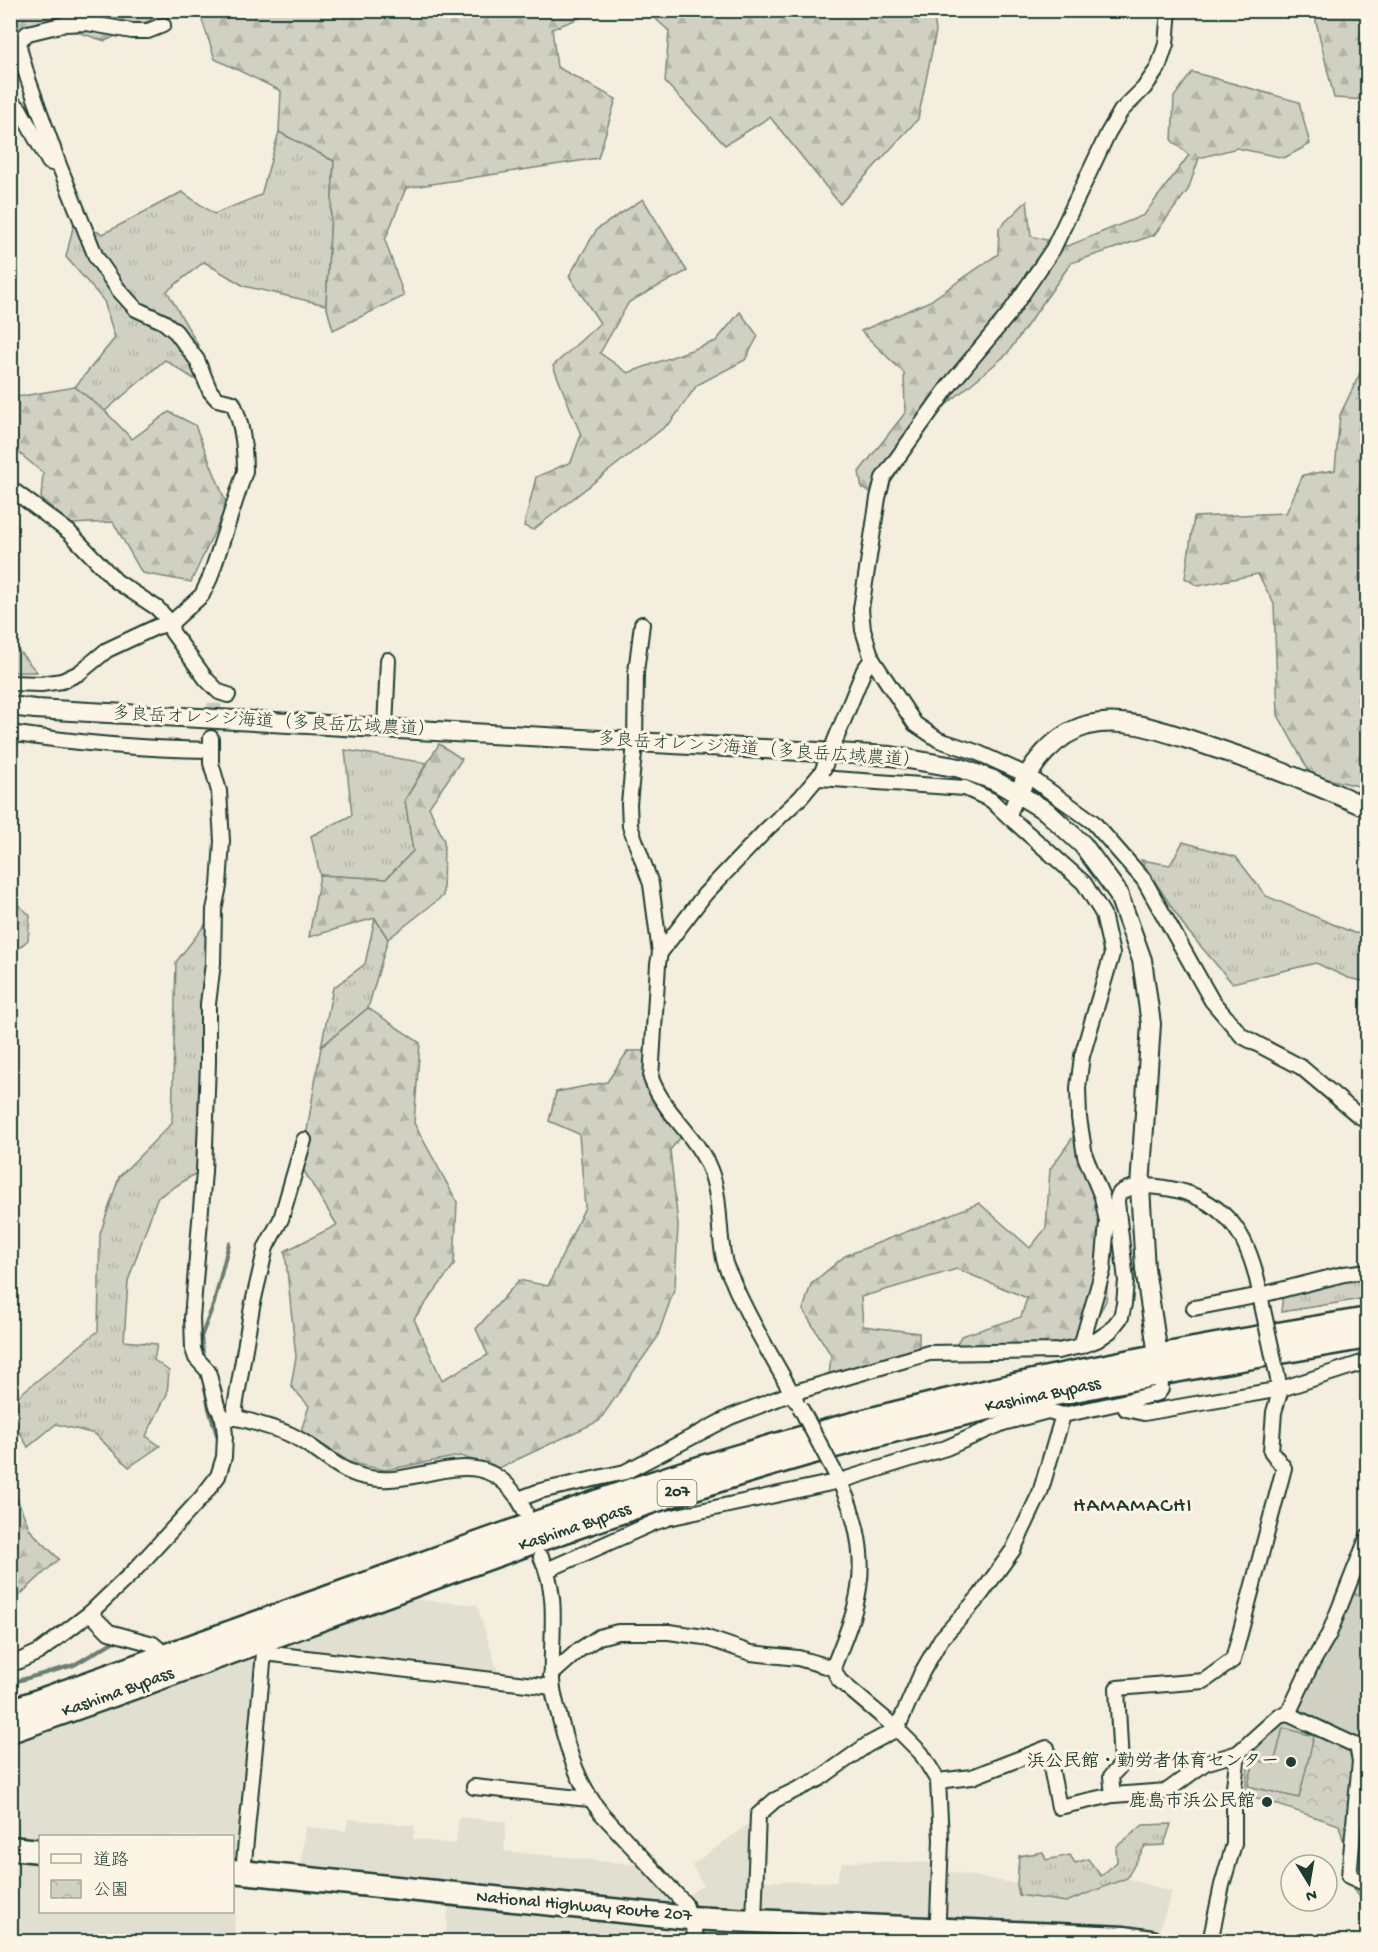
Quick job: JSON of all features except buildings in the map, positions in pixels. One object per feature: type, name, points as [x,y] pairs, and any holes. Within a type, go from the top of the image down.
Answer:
[{"type":"highway","name":"Kashima Bypass","points":[[1159,1364],[1368,1319]]},
{"type":"highway","name":"Kashima Bypass","points":[[10,1731],[261,1639],[510,1532],[686,1472],[901,1411],[1034,1380],[1368,1336]]},
{"type":"highway","name":"Kashima Bypass","points":[[10,1711],[166,1655],[261,1639]]},
{"type":"highway","points":[[10,1848],[39,1851]]},
{"type":"highway","name":"National Highway Route 207","points":[[238,1872],[689,1918],[754,1920],[937,1935],[1124,1938],[1152,1941]]},
{"type":"street","points":[[1169,10],[1166,44],[1158,68],[1144,88],[1121,111],[1108,133],[1053,249],[1008,315],[949,386],[884,478],[878,498],[861,609],[862,630],[872,659],[915,724],[939,740],[976,752],[1027,775],[1093,822],[1144,880],[1212,1001],[1242,1036],[1301,1067],[1359,1116],[1368,1120]]},
{"type":"street","points":[[10,683],[41,684],[62,681],[79,673],[107,650],[156,627],[171,623],[202,595],[210,579],[245,471],[238,414],[233,404],[217,399],[210,391],[197,360],[176,332],[164,322],[136,309],[118,290],[96,257],[58,165],[27,79],[20,51],[19,43],[28,33],[65,24],[87,23],[132,31],[148,31],[163,25]]},
{"type":"street","points":[[10,101],[19,108],[49,162],[58,165]]},
{"type":"street","points":[[10,488],[69,532],[116,581],[157,608],[171,623],[172,632],[221,696]]},
{"type":"street","points":[[642,624],[636,672],[635,743],[629,804],[630,826],[651,884],[660,953],[651,1078],[666,1108],[700,1148],[710,1167],[718,1196],[724,1259],[741,1301],[838,1477],[851,1508],[859,1547],[859,1586],[855,1608],[833,1668],[839,1680],[897,1729],[921,1753],[938,1781],[941,1840],[937,1935]]},
{"type":"street","points":[[660,953],[705,894],[821,775],[864,670],[872,659]]},
{"type":"street","points":[[385,729],[388,660]]},
{"type":"street","name":"多良岳オレンジ海道（多良岳広域農道）","points":[[10,706],[46,710],[891,756],[960,768],[993,780],[1018,794],[1046,811],[1083,845],[1118,893],[1142,960],[1151,1024],[1140,1187],[1145,1269],[1159,1364]]},
{"type":"street","points":[[1008,816],[1027,775],[1039,759],[1066,734],[1087,725],[1107,722],[1130,724],[1169,734],[1260,763],[1368,808]]},
{"type":"street","points":[[10,733],[172,750],[211,744],[211,763],[219,791],[222,841],[219,886],[214,910],[213,963],[208,1004],[204,1172],[192,1318],[193,1348],[203,1367],[217,1406],[230,1417],[290,1434],[340,1467],[364,1477],[386,1480],[453,1467],[480,1470],[500,1479],[522,1505],[540,1491],[625,1472],[730,1417],[792,1393],[928,1353],[1058,1351],[1081,1346],[1097,1340],[1110,1331],[1121,1317],[1126,1281],[1118,1195],[1123,1190],[1140,1187],[1183,1191],[1217,1208],[1241,1237],[1262,1300],[1279,1384],[1271,1451],[1284,1468],[1233,1660],[1204,1681],[1117,1688],[1121,1765],[1111,1776],[1113,1795]]},
{"type":"street","points":[[821,775],[966,788],[991,801],[1084,882],[1103,914],[1112,954],[1082,1056],[1078,1088],[1079,1118],[1085,1156],[1102,1197],[1107,1222],[1103,1270],[1081,1346]]},
{"type":"street","points":[[10,1665],[39,1652],[90,1614],[134,1571],[202,1497],[218,1476],[224,1457],[225,1435],[235,1407],[252,1307],[266,1247],[281,1219],[304,1140]]},
{"type":"street","points":[[1194,1308],[1262,1300],[1344,1274],[1368,1271]]},
{"type":"street","points":[[1123,1402],[1126,1409],[1144,1413],[1279,1384],[1368,1360]]},
{"type":"street","points":[[547,1570],[652,1523],[946,1448],[1003,1423],[1048,1410],[1063,1415],[1158,1393],[1161,1389],[1159,1364]]},
{"type":"street","points":[[754,1920],[758,1815],[775,1800],[819,1779],[867,1745],[897,1729],[921,1674],[941,1639],[979,1597],[1013,1550],[1040,1493],[1063,1415]]},
{"type":"street","points":[[1288,1714],[1311,1665],[1329,1634],[1368,1536]]},
{"type":"street","points":[[541,1557],[547,1570],[554,1615],[552,1681],[569,1752],[580,1782],[589,1799],[685,1904],[698,1941]]},
{"type":"street","points":[[90,1614],[109,1632],[153,1644],[166,1655]]},
{"type":"street","points":[[552,1681],[579,1650],[599,1637],[618,1632],[669,1632],[704,1637],[751,1653],[798,1658],[833,1668]]},
{"type":"street","points":[[238,1872],[261,1639],[552,1681]]},
{"type":"street","points":[[938,1781],[972,1777],[1047,1748],[1059,1807],[1113,1795],[1167,1791],[1205,1763],[1238,1753],[1279,1716],[1288,1714],[1357,1746],[1360,1761],[1349,1876],[1368,1885]]},
{"type":"street","points":[[1210,1941],[1222,1885],[1234,1844],[1234,1787],[1238,1753]]},
{"type":"street","points":[[474,1787],[589,1799]]},
{"type":"shaded area","points":[[414,1599],[477,1605],[499,1676],[277,1652],[282,1645]]},
{"type":"shaded area","points":[[252,1657],[260,1657],[240,1863],[234,1862],[234,1835],[39,1835],[39,1841],[11,1837],[11,1744]]},
{"type":"shaded area","points":[[459,1817],[506,1822],[504,1851],[640,1865],[679,1901],[703,1885],[692,1865],[754,1820],[754,1881],[836,1882],[842,1863],[868,1861],[935,1863],[936,1869],[1017,1884],[1019,1895],[1066,1902],[1127,1878],[1172,1892],[1158,1933],[682,1907],[301,1867],[305,1827],[346,1831],[348,1819],[415,1826],[413,1839],[456,1844]]},
{"type":"shaded area","points":[[10,1856],[39,1859],[39,1913],[234,1913],[234,1880],[239,1881],[233,1941],[11,1941]]},
{"type":"shaded area","points":[[449,1902],[655,1923],[653,1941],[445,1942]]},
{"type":"shaded area","points":[[689,1926],[1062,1941],[694,1942]]},
{"type":"green space","points":[[10,11],[151,11],[151,20],[105,41],[52,24],[16,31],[15,72],[11,72]]},
{"type":"green space","points":[[199,11],[597,11],[552,29],[557,67],[616,99],[598,158],[406,188],[385,240],[404,296],[333,330],[326,305],[334,161],[279,132],[281,91],[215,59]]},
{"type":"green space","points":[[647,11],[933,11],[936,31],[918,119],[840,204],[770,117],[725,145],[665,82],[669,31]]},
{"type":"green space","points":[[1329,11],[1367,11],[1367,100],[1334,98],[1315,17]]},
{"type":"green space","points":[[1192,72],[1299,102],[1310,144],[1284,158],[1237,148],[1199,158],[1188,190],[1154,235],[1071,263],[1007,354],[934,415],[888,487],[875,494],[862,488],[859,472],[905,413],[904,373],[861,331],[930,301],[998,254],[999,228],[1027,201],[1031,236],[1068,246],[1144,215],[1189,155],[1172,141],[1174,97]]},
{"type":"green space","points":[[279,132],[334,161],[326,305],[244,286],[204,262],[167,291],[199,347],[202,384],[165,360],[105,411],[75,387],[115,338],[104,301],[66,257],[74,223],[103,234],[182,192],[214,214],[261,195]]},
{"type":"green space","points":[[643,199],[687,271],[629,302],[600,353],[628,373],[716,341],[740,312],[758,336],[745,360],[697,385],[671,422],[533,530],[524,526],[536,477],[571,462],[581,435],[553,366],[600,323],[569,276],[597,229]]},
{"type":"green space","points":[[1367,365],[1367,788],[1311,775],[1278,715],[1274,604],[1258,574],[1198,586],[1185,578],[1194,517],[1286,513],[1303,475],[1335,470],[1340,415],[1363,367]]},
{"type":"green space","points":[[75,387],[105,411],[132,439],[169,412],[195,425],[227,505],[191,582],[142,573],[113,522],[70,524],[41,498],[43,473],[11,446],[11,398]]},
{"type":"green space","points":[[11,642],[37,672],[11,672]]},
{"type":"green space","points":[[439,744],[462,759],[429,807],[444,841],[443,896],[388,939],[375,918],[309,937],[320,875],[386,879],[413,851],[405,800]]},
{"type":"green space","points":[[345,750],[427,763],[405,800],[413,851],[386,879],[320,875],[311,836],[352,815]]},
{"type":"green space","points":[[1183,842],[1236,857],[1266,896],[1354,933],[1367,934],[1367,982],[1348,978],[1316,963],[1232,983],[1186,929],[1141,860],[1170,865]]},
{"type":"green space","points":[[11,899],[30,915],[28,940],[11,955]]},
{"type":"green space","points":[[211,917],[198,1172],[157,1198],[128,1281],[124,1341],[157,1344],[154,1360],[169,1371],[167,1394],[146,1436],[160,1446],[129,1467],[95,1434],[56,1424],[28,1447],[14,1422],[12,1401],[98,1331],[100,1234],[119,1177],[172,1123],[176,962]]},
{"type":"green space","points":[[375,918],[388,939],[368,1008],[321,1047],[333,988],[365,964]]},
{"type":"green space","points":[[368,1008],[420,1043],[414,1123],[457,1202],[454,1265],[414,1319],[442,1380],[488,1355],[476,1329],[519,1280],[548,1286],[585,1207],[579,1134],[549,1121],[556,1092],[607,1082],[628,1051],[648,1051],[645,1086],[681,1137],[670,1150],[678,1225],[675,1287],[657,1338],[599,1421],[499,1468],[460,1456],[385,1470],[351,1463],[301,1431],[309,1406],[291,1386],[296,1357],[285,1251],[337,1225],[301,1166],[321,1047]]},
{"type":"green space","points":[[1073,1137],[1102,1183],[1112,1231],[1106,1301],[1086,1337],[1045,1345],[955,1348],[961,1336],[1021,1317],[1027,1298],[957,1269],[861,1297],[863,1326],[919,1333],[919,1348],[829,1377],[831,1355],[803,1310],[811,1284],[845,1256],[979,1203],[1030,1248],[1046,1228],[1050,1169]]},
{"type":"green space","points":[[1367,1266],[1367,1298],[1281,1312],[1283,1294]]},
{"type":"green space","points":[[16,1496],[30,1530],[59,1559],[11,1603],[11,1498]]},
{"type":"green space","points":[[1367,1547],[1367,1941],[1361,1941],[1360,1897],[1347,1881],[1345,1846],[1339,1825],[1245,1794],[1249,1756],[1296,1710]]},
{"type":"green space","points":[[1350,1592],[1367,1598],[1367,1743],[1359,1742],[1296,1710]]},
{"type":"green space","name":"浜公民館・勤労者体育センター","points":[[1283,1728],[1314,1736],[1299,1798],[1248,1786],[1254,1760],[1274,1764]]},
{"type":"green space","points":[[1171,1824],[1164,1845],[1145,1846],[1127,1878],[1066,1902],[1019,1895],[1017,1884],[1019,1856],[1043,1852],[1046,1860],[1070,1855],[1075,1863],[1088,1859],[1101,1876],[1117,1862],[1116,1847],[1143,1825]]},
{"type":"waterway","points":[[204,1361],[201,1337],[214,1303],[229,1243]]},
{"type":"waterway","points":[[202,1371],[209,1409],[219,1442]]},
{"type":"waterway","points":[[90,1604],[136,1559]]},
{"type":"waterway","points":[[10,1683],[74,1665],[116,1640]]},
{"type":"tunnel","points":[[211,738],[215,699]]},
{"type":"place","name":"浜公民館・勤労者体育センター","points":[[1291,1762]]},
{"type":"place","name":"鹿島市浜公民館","points":[[1267,1802]]},
{"type":"district","name":"HAMAMACHI","points":[[1133,1507]]}]
